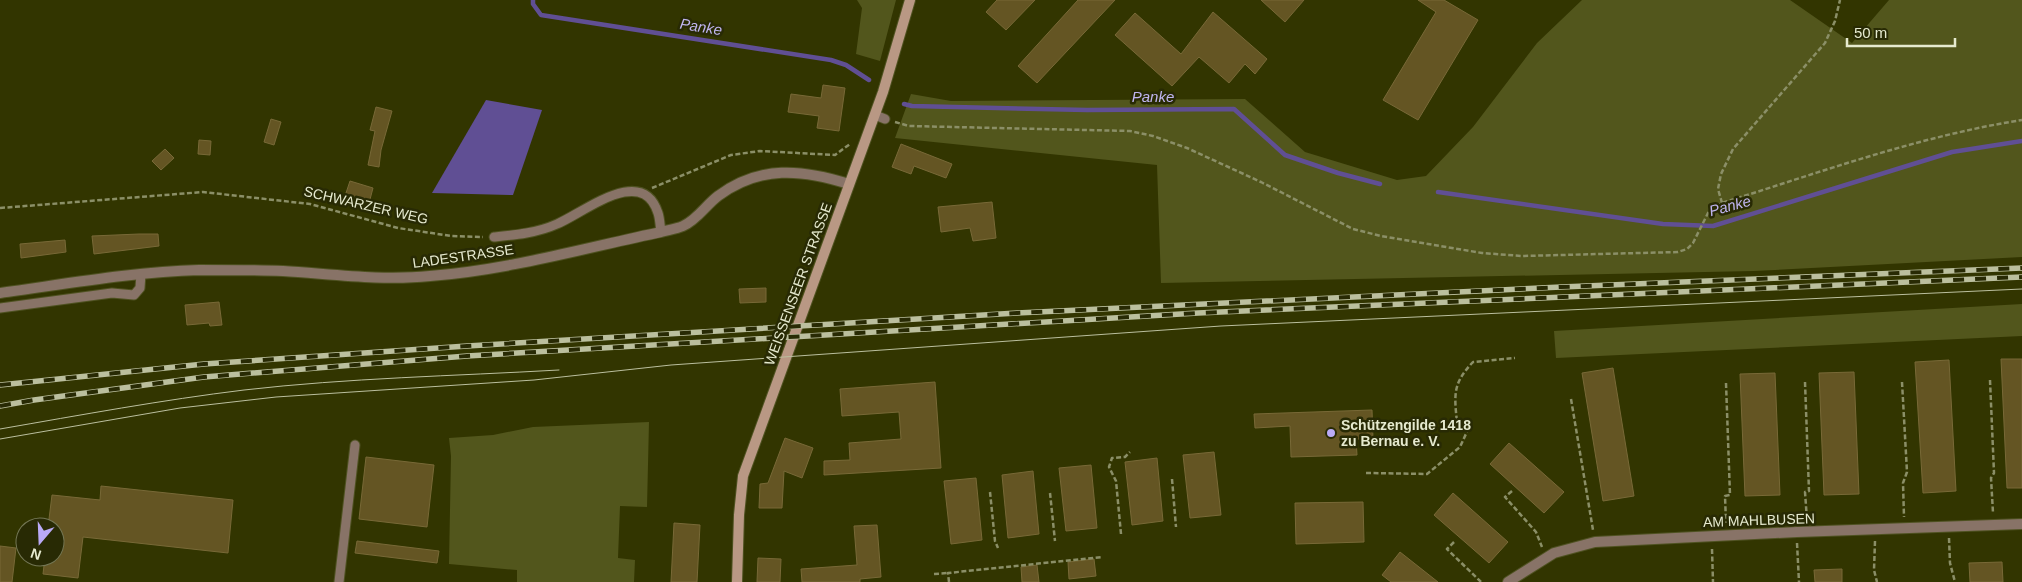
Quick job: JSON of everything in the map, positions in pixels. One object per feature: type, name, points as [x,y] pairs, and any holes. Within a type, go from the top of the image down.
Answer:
[{"type":"main road","name":"WEISSENSEER STRASSE","points":[[737,582],[740,500],[744,476],[875,115],[910,0]]},
{"type":"street","name":"LADESTRASSE","points":[[0,293],[141,274],[199,270],[283,271],[324,276],[386,278],[430,276],[497,267],[661,232],[684,225],[716,197],[736,183],[761,174],[784,172],[808,173],[849,184]]},
{"type":"street","name":"AM MAHLBUSEN","points":[[1508,582],[1554,553],[1595,542],[1711,535],[2022,524]]},
{"type":"lane","points":[[875,115],[885,119]]},
{"type":"lane","points":[[494,237],[532,233],[557,224],[614,194],[631,190],[641,192],[651,200],[658,213],[661,232]]},
{"type":"lane","points":[[0,308],[112,293],[134,296],[140,288],[141,274]]},
{"type":"lane","points":[[339,582],[355,445]]},
{"type":"path","points":[[1722,203],[1718,189],[1721,174],[1733,149],[1824,43],[1835,21],[1840,0]]},
{"type":"path","points":[[885,119],[909,126],[1130,131],[1153,136],[1188,148],[1261,182],[1353,229],[1381,236],[1482,253],[1522,256],[1678,252],[1687,248],[1697,237],[1710,209],[1722,203],[1879,154],[1987,125],[2022,120]]},
{"type":"path","points":[[641,192],[731,155],[760,151],[835,155],[850,144]]},
{"type":"path","name":"SCHWARZER WEG","points":[[0,208],[204,192],[310,204],[398,228],[442,235],[494,237]]},
{"type":"path","points":[[1366,473],[1428,474],[1460,447],[1470,425],[1457,422],[1454,395],[1461,374],[1473,362],[1515,358]]},
{"type":"path","points":[[1990,380],[1994,473],[1991,478],[1993,525]]},
{"type":"path","points":[[1805,382],[1809,491],[1805,492],[1808,531]]},
{"type":"path","points":[[1902,382],[1907,472],[1903,483],[1904,529]]},
{"type":"path","points":[[1726,383],[1730,495],[1724,496],[1726,535]]},
{"type":"path","points":[[1571,399],[1595,542]]},
{"type":"path","points":[[1121,534],[1116,481],[1109,467],[1112,458],[1125,457],[1130,452]]},
{"type":"path","points":[[1172,479],[1176,527]]},
{"type":"path","points":[[1512,491],[1505,497],[1536,532],[1543,551],[1554,553]]},
{"type":"path","points":[[990,492],[994,541],[998,548]]},
{"type":"path","points":[[1050,493],[1055,541]]},
{"type":"path","points":[[1875,530],[1874,570],[1877,582]]},
{"type":"path","points":[[1797,532],[1800,582]]},
{"type":"path","points":[[1711,535],[1713,582]]},
{"type":"path","points":[[1454,542],[1447,549],[1481,582]]},
{"type":"path","points":[[1950,543],[1950,563],[1955,582]]},
{"type":"path","points":[[934,574],[1102,557]]},
{"type":"path","points":[[948,573],[949,582]]},
{"type":"green space","points":[[857,0],[896,0],[880,61],[856,54],[862,8]]},
{"type":"green space","points":[[1582,0],[1790,0],[1852,43],[1889,0],[2022,0],[2022,257],[1754,271],[1161,283],[1157,165],[895,138],[911,94],[951,101],[1245,99],[1305,152],[1397,180],[1426,176],[1473,127],[1537,43]]},
{"type":"green space","points":[[2022,304],[2022,336],[1556,358],[1554,331]]},
{"type":"green space","points":[[649,422],[647,507],[620,506],[618,558],[635,560],[634,582],[517,582],[517,570],[449,564],[451,456],[449,438],[493,435],[533,427]]},
{"type":"shaded area","points":[[486,100],[542,110],[513,195],[432,193]]},
{"type":"building","points":[[997,0],[1035,0],[1006,30],[986,12]]},
{"type":"building","points":[[1078,0],[1115,0],[1037,83],[1018,66]]},
{"type":"building","points":[[1261,0],[1304,0],[1285,22]]},
{"type":"building","points":[[1418,0],[1444,0],[1478,20],[1418,120],[1383,100],[1436,12]]},
{"type":"building","points":[[1213,12],[1267,59],[1255,74],[1245,64],[1229,83],[1199,57],[1172,86],[1115,35],[1135,13],[1181,54]]},
{"type":"building","points":[[823,85],[845,88],[839,131],[817,128],[819,116],[788,112],[791,94],[821,98]]},
{"type":"building","points":[[376,107],[392,111],[381,150],[379,167],[368,165],[375,131],[370,130]]},
{"type":"building","points":[[271,119],[281,122],[274,145],[264,142]]},
{"type":"building","points":[[199,140],[211,141],[210,155],[198,154]]},
{"type":"building","points":[[901,144],[952,164],[946,178],[914,166],[911,174],[892,167]]},
{"type":"building","points":[[165,149],[174,158],[161,170],[152,161]]},
{"type":"building","points":[[350,181],[373,188],[368,207],[344,199]]},
{"type":"building","points":[[992,202],[996,238],[973,241],[970,228],[941,232],[938,207]]},
{"type":"building","points":[[158,234],[159,246],[94,254],[92,236]]},
{"type":"building","points":[[65,240],[66,252],[21,258],[20,244]]},
{"type":"building","points":[[766,288],[766,302],[740,303],[739,289]]},
{"type":"building","points":[[219,302],[222,325],[210,326],[209,323],[187,325],[185,305]]},
{"type":"building","points":[[2001,359],[2022,359],[2022,488],[2007,488]]},
{"type":"building","points":[[1949,360],[1956,491],[1923,493],[1915,362]]},
{"type":"building","points":[[1613,368],[1634,496],[1603,501],[1582,373]]},
{"type":"building","points":[[1854,372],[1859,494],[1824,495],[1819,373]]},
{"type":"building","points":[[1775,373],[1780,495],[1745,496],[1740,374]]},
{"type":"building","points":[[935,382],[941,468],[824,475],[824,461],[850,460],[849,443],[901,439],[899,412],[842,416],[840,389]]},
{"type":"building","name":"Schützengilde 1418 zu Bernau e. V.","points":[[1372,410],[1373,439],[1356,439],[1357,455],[1291,457],[1290,426],[1255,428],[1254,414]]},
{"type":"building","points":[[785,438],[813,448],[802,478],[784,471],[782,508],[759,508],[760,484],[768,483]]},
{"type":"building","points":[[1509,443],[1564,492],[1544,513],[1490,464]]},
{"type":"building","points":[[1214,452],[1221,515],[1190,518],[1183,455]]},
{"type":"building","points":[[366,457],[434,465],[427,527],[359,519]]},
{"type":"building","points":[[1157,458],[1163,521],[1132,525],[1125,462]]},
{"type":"building","points":[[1091,465],[1097,528],[1066,531],[1059,468]]},
{"type":"building","points":[[1033,471],[1039,534],[1008,538],[1002,475]]},
{"type":"building","points":[[976,478],[982,540],[951,544],[944,481]]},
{"type":"building","points":[[101,486],[233,500],[228,553],[83,537],[78,578],[43,574],[44,567],[65,567],[65,517],[49,517],[52,495],[100,500]]},
{"type":"building","points":[[1453,493],[1508,542],[1489,563],[1434,515]]},
{"type":"building","points":[[1363,502],[1364,542],[1296,544],[1295,503]]},
{"type":"building","points":[[674,523],[700,525],[697,582],[671,582]]},
{"type":"building","points":[[877,525],[881,577],[860,579],[860,582],[802,582],[801,569],[857,565],[854,526]]},
{"type":"building","points":[[357,541],[439,551],[437,563],[355,553]]},
{"type":"building","points":[[0,546],[15,548],[12,582],[0,582]]},
{"type":"building","points":[[1400,552],[1438,582],[1391,582],[1382,575]]},
{"type":"building","points":[[758,558],[781,559],[780,582],[757,582]]},
{"type":"building","points":[[1094,559],[1096,576],[1069,579],[1068,562]]},
{"type":"building","points":[[2002,562],[2003,582],[1970,582],[1969,563]]},
{"type":"building","points":[[1037,565],[1039,582],[1022,582],[1021,567]]},
{"type":"building","points":[[1842,569],[1842,582],[1815,582],[1814,570]]},
{"type":"waterway","name":"Panke","points":[[533,0],[533,4],[541,15],[831,60],[846,65],[869,80]]},
{"type":"waterway","name":"Panke","points":[[904,104],[912,106],[1087,110],[1234,109],[1285,155],[1338,173],[1380,184]]},
{"type":"waterway","name":"Panke","points":[[1438,192],[1663,224],[1713,226],[1952,152],[2022,141]]},
{"type":"tram line","points":[[0,439],[180,408],[276,397],[534,380],[671,365],[1221,326],[2022,289]]},
{"type":"tram line","points":[[0,429],[152,403],[244,390],[362,380],[559,370]]},
{"type":"railway","points":[[0,385],[204,364],[1017,313],[1561,287],[2022,268]]},
{"type":"railway","points":[[0,406],[204,377],[467,356],[1198,313],[2022,277]]},
{"type":"place","name":"Schützengilde 1418 zu Bernau e. V.","points":[[1331,433]]}]
